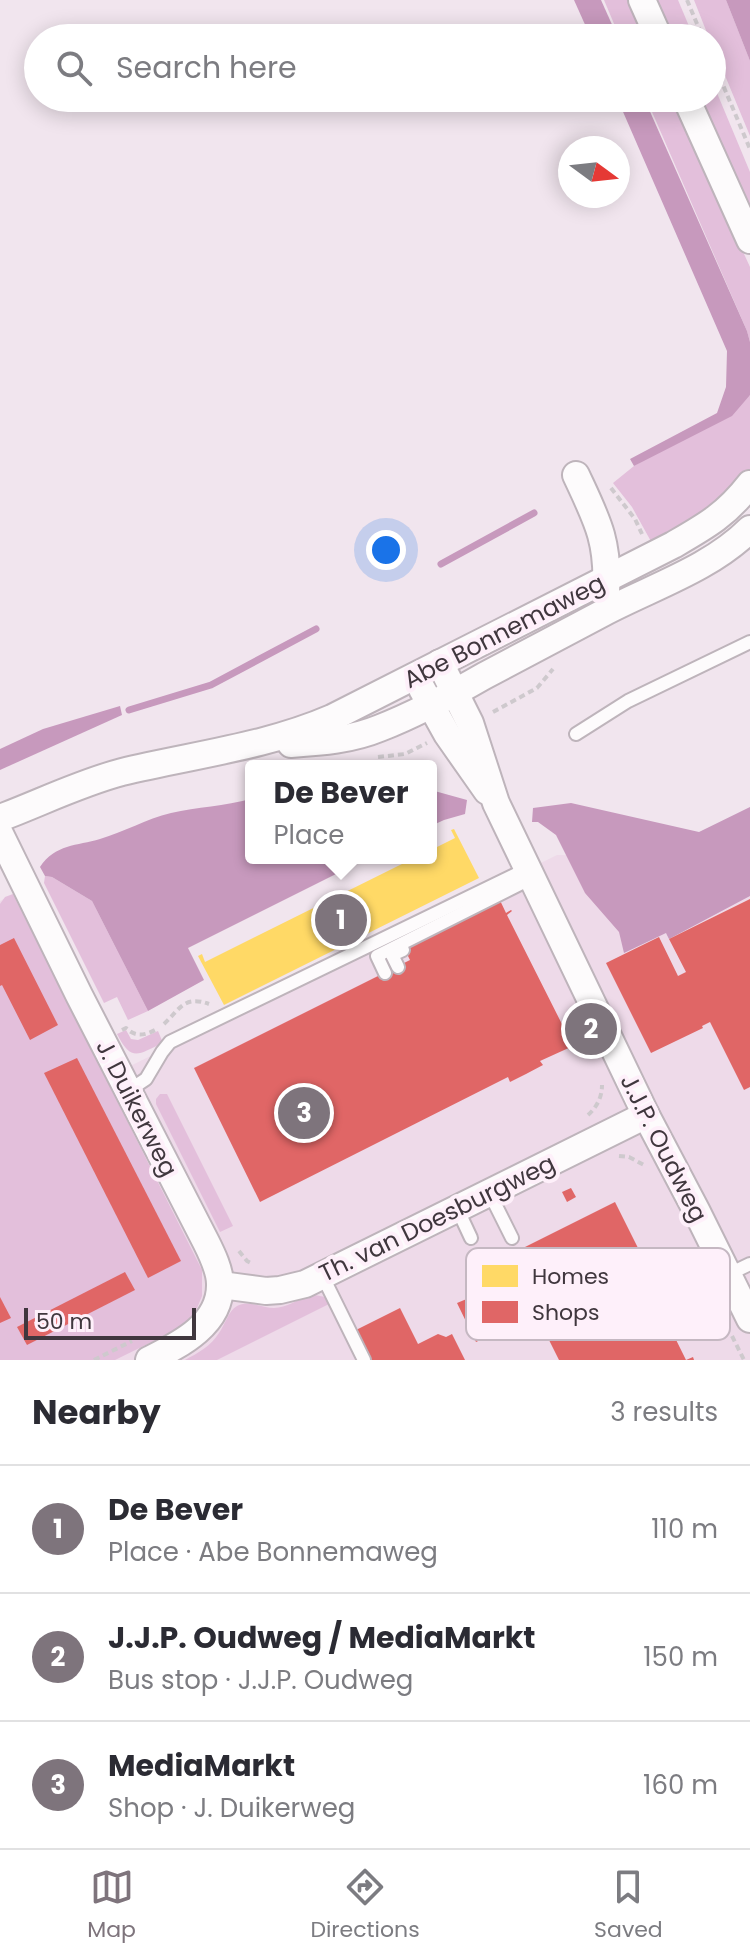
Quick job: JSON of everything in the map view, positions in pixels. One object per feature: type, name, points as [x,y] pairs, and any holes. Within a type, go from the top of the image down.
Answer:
[{"type":"street","points":[[642,0],[653,24]]},
{"type":"street","points":[[692,112],[750,240]]},
{"type":"street","points":[[576,475],[599,524],[606,551],[605,612]]},
{"type":"street","name":"Abe Bonnemaweg","points":[[0,818],[120,773],[240,748],[314,726],[366,703],[712,523],[750,484]]},
{"type":"street","name":"Abe Bonnemaweg","points":[[240,748],[346,739],[380,728],[716,557],[750,529]]},
{"type":"street","name":"J.J.P. Oudweg","points":[[440,663],[442,699],[462,759],[496,803],[646,1115],[696,1210],[723,1248]]},
{"type":"street","name":"J.J.P. Oudweg","points":[[415,676],[442,699]]},
{"type":"street","name":"J. Duikerweg","points":[[0,834],[207,1244],[221,1285]]},
{"type":"street","name":"Th. van Doesburgweg","points":[[221,1285],[266,1291],[305,1284],[489,1192],[588,1130],[646,1115]]},
{"type":"street","name":"J.J.P. Oudweg","points":[[738,1269],[741,1327]]},
{"type":"street","points":[[140,1351],[185,1342],[194,1335],[213,1309],[221,1285]]},
{"type":"lane","points":[[576,734],[628,701],[750,642]]},
{"type":"lane","points":[[398,967],[392,955],[531,877]]},
{"type":"lane","points":[[385,973],[377,956],[531,877]]},
{"type":"lane","points":[[128,1091],[149,1075],[170,1042],[531,877]]},
{"type":"lane","points":[[489,1192],[512,1238]]},
{"type":"lane","points":[[457,1208],[471,1238]]},
{"type":"lane","points":[[322,1275],[364,1360]]},
{"type":"path","points":[[687,0],[697,24]]},
{"type":"path","points":[[726,92],[750,149]]},
{"type":"path","points":[[605,480],[635,519],[652,556]]},
{"type":"path","points":[[481,718],[537,688],[554,668]]},
{"type":"path","points":[[397,755],[433,740]]},
{"type":"path","points":[[102,1040],[126,1028],[133,1034],[147,1034],[163,1026],[175,1010],[191,1001],[208,1003],[222,1017]]},
{"type":"path","points":[[602,1078],[603,1087],[588,1130],[607,1158],[629,1157],[651,1172]]},
{"type":"path","points":[[207,1244],[230,1233],[247,1261],[258,1267]]},
{"type":"path","points":[[741,1327],[744,1360]]},
{"type":"path","points":[[94,1360],[140,1351]]},
{"type":"shaded area","points":[[574,0],[601,0],[612,24],[585,24]]},
{"type":"shaded area","points":[[604,0],[629,0],[640,24],[614,24]]},
{"type":"shaded area","points":[[655,0],[678,0],[688,24],[666,24]]},
{"type":"shaded area","points":[[694,0],[726,0],[750,61],[750,136],[726,78],[726,24],[703,24]]},
{"type":"shaded area","points":[[726,0],[750,0],[750,61]]},
{"type":"shaded area","points":[[623,112],[650,112],[750,342],[750,395],[732,416],[634,466],[630,459],[717,413],[726,387],[727,351]]},
{"type":"shaded area","points":[[652,112],[679,112],[750,267],[750,342]]},
{"type":"shaded area","points":[[705,112],[725,112],[750,172],[750,213]]},
{"type":"shaded area","points":[[750,395],[750,469],[734,491],[653,545],[632,507],[613,483],[634,466]]},
{"type":"shaded area","points":[[120,706],[122,715],[0,770],[0,749],[43,729]]},
{"type":"shaded area","points":[[437,792],[467,800],[465,814],[437,823]]},
{"type":"shaded area","points":[[245,800],[245,864],[356,864],[188,948],[204,980],[148,1011],[92,901],[52,877],[45,876],[40,867],[52,854],[67,847],[109,836],[162,816]]},
{"type":"shaded area","points":[[571,803],[699,832],[750,807],[750,896],[669,939],[666,933],[624,953],[619,932],[585,893],[556,835],[538,822],[532,822],[533,808]]},
{"type":"shaded area","points":[[750,824],[750,1360],[0,1360],[0,901],[13,894],[106,1078],[557,855],[681,856]]},
{"type":"shaded area","points":[[45,876],[52,877],[92,901],[148,1011],[128,1020],[117,997],[104,1003],[44,883]]},
{"type":"shaded area","points":[[13,894],[202,1270],[202,1296],[190,1319],[174,1331],[115,1360],[0,1360],[0,904],[5,897]]},
{"type":"shaded area","points":[[126,1030],[131,1039],[138,1040],[158,1031],[163,1043],[136,1054],[127,1049],[117,1034]]},
{"type":"shaded area","points":[[160,1094],[167,1094],[233,1226],[220,1232],[156,1104]]},
{"type":"shaded area","points":[[310,1294],[325,1297],[329,1304],[217,1360],[185,1360],[212,1342],[237,1306],[246,1304],[279,1308]]},
{"type":"building: Homes","points":[[454,829],[479,878],[224,1005],[198,956],[202,954],[205,962],[402,864],[437,864],[437,847],[455,838],[451,830]]},
{"type":"building: Shops","points":[[497,894],[506,913],[512,911],[507,915],[573,1046],[540,1061],[543,1065],[510,1082],[508,1077],[260,1202],[194,1068],[410,960],[401,942]]},
{"type":"building: Shops","points":[[750,899],[750,1087],[744,1090],[710,1022],[651,1053],[606,963],[659,937],[678,976],[686,972],[669,939]]},
{"type":"building: Shops","points":[[14,938],[58,1025],[30,1040],[0,986],[0,945]]},
{"type":"building: Shops","points":[[77,1058],[181,1261],[148,1278],[44,1073]]},
{"type":"building: Shops","points":[[571,1188],[576,1197],[567,1202],[562,1192]]},
{"type":"building: Shops","points":[[615,1202],[638,1248],[523,1248]]},
{"type":"building: Shops","points":[[125,1272],[135,1290],[27,1345],[17,1327]]},
{"type":"building: Shops","points":[[0,1297],[11,1318],[0,1323]]},
{"type":"building: Shops","points":[[466,1299],[466,1321],[457,1303]]},
{"type":"building: Shops","points":[[400,1308],[418,1344],[438,1334],[446,1337],[452,1334],[465,1360],[371,1360],[356,1330]]},
{"type":"building: Shops","points":[[549,1340],[676,1340],[686,1360],[559,1360]]},
{"type":"waterway","points":[[441,564],[534,513]]},
{"type":"waterway","points":[[129,710],[211,685],[316,629]]},
{"type":"place","name":"De Bever","points":[[341,920]]},
{"type":"place","name":"J.J.P. Oudweg / MediaMarkt","points":[[591,1029]]},
{"type":"place","name":"MediaMarkt","points":[[304,1113]]}]
